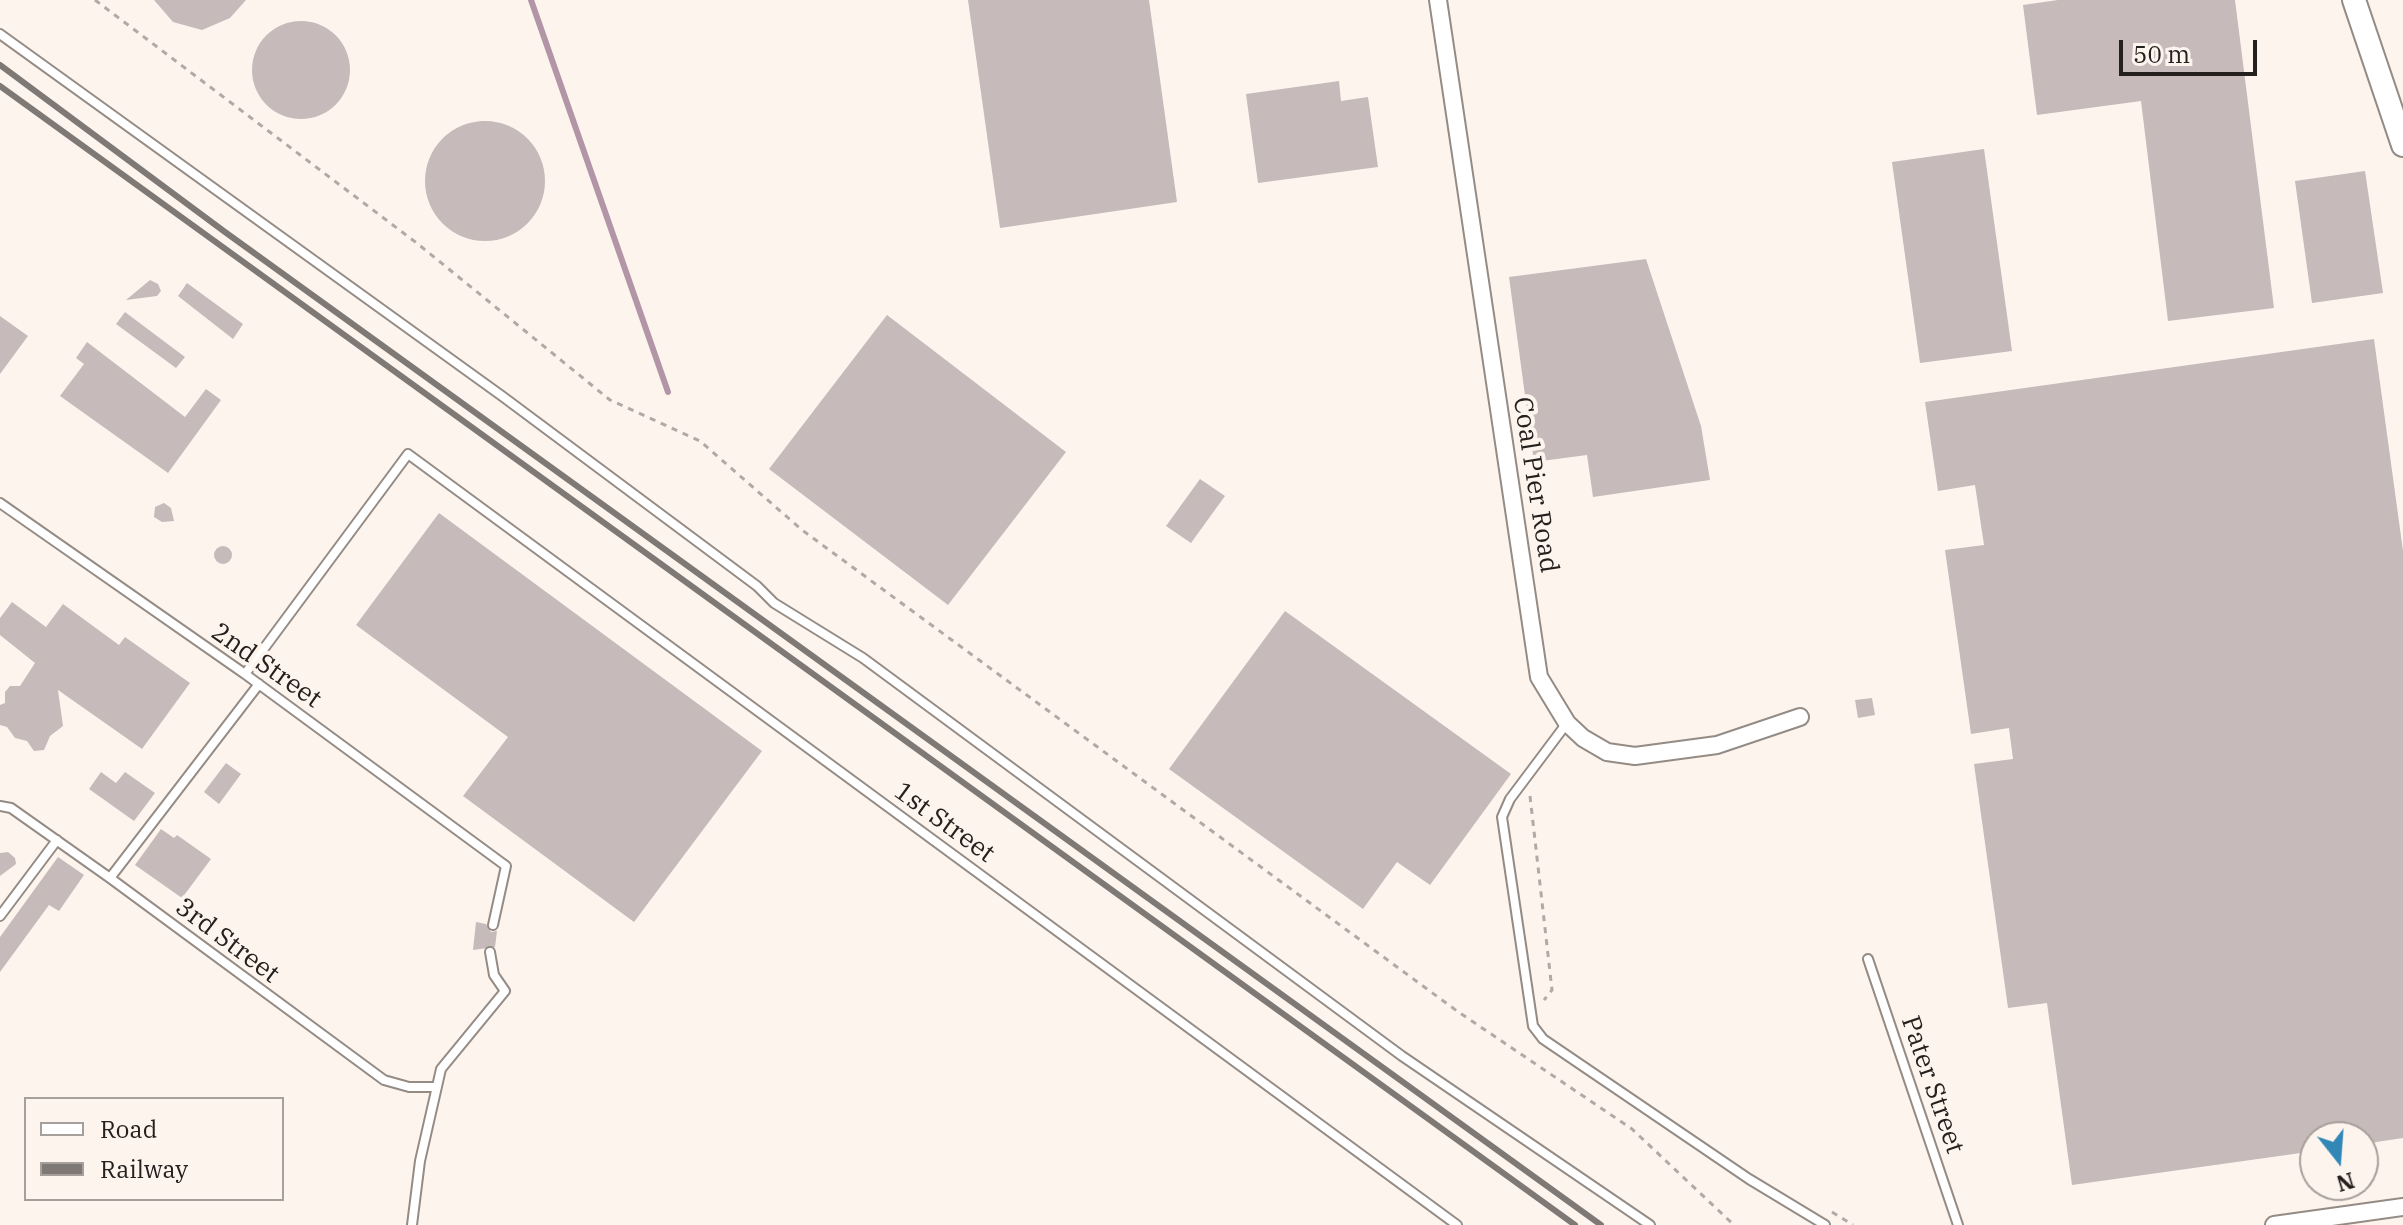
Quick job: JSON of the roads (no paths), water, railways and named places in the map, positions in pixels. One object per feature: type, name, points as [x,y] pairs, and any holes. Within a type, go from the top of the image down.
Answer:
[{"type":"main road","points":[[2354,0],[2403,145]]},
{"type":"street","name":"Coal Pier Road","points":[[1438,0],[1539,677],[1567,723],[1583,738],[1607,752],[1635,756],[1717,745],[1800,717]]},
{"type":"street","points":[[2274,1225],[2403,1207]]},
{"type":"lane","points":[[0,34],[502,396],[744,576],[774,603],[863,658],[1402,1056],[1650,1225]]},
{"type":"lane","name":"1st Street","points":[[245,674],[408,454],[1457,1225]]},
{"type":"lane","name":"2nd Street","points":[[0,503],[259,684],[506,866],[493,925]]},
{"type":"lane","points":[[110,878],[259,684]]},
{"type":"lane","points":[[1567,723],[1510,799],[1502,817],[1533,1026],[1543,1039],[1749,1179],[1825,1225]]},
{"type":"lane","name":"3rd Street","points":[[0,806],[11,808],[57,840],[384,1080],[409,1087],[437,1087]]},
{"type":"lane","points":[[0,916],[57,840]]},
{"type":"lane","points":[[412,1225],[420,1161],[441,1069],[505,991],[494,975],[490,952]]},
{"type":"lane","name":"Pater Street","points":[[1868,959],[1958,1225]]},
{"type":"waterway","points":[[531,0],[668,392]]},
{"type":"railway","points":[[0,65],[225,232],[1601,1225]]},
{"type":"railway","points":[[0,86],[1575,1225]]}]
